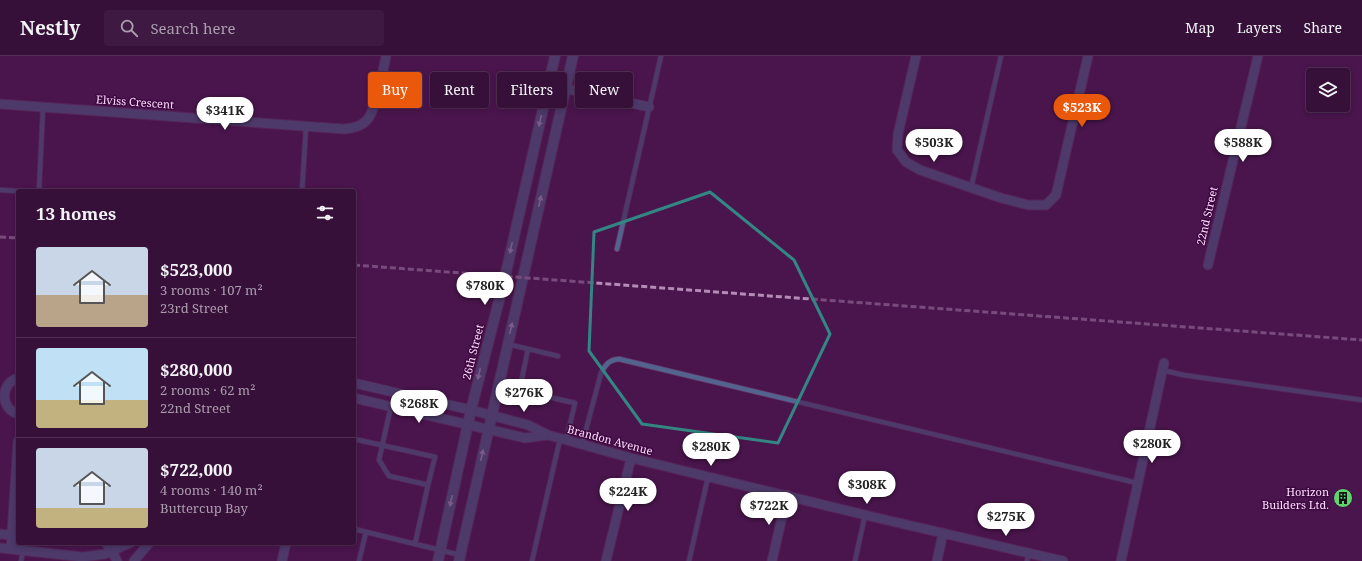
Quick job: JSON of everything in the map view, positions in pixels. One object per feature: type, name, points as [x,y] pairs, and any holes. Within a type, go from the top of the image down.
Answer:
[{"type":"street","name":"Elviss Crescent","points":[[0,104],[344,129],[356,127],[367,120],[373,110],[386,56]]},
{"type":"street","name":"26th Street","points":[[552,72],[555,56]]},
{"type":"street","points":[[567,84],[573,56]]},
{"type":"street","points":[[916,56],[898,134],[897,150],[906,162],[920,170],[971,188],[1028,205],[1046,205],[1056,195],[1088,56]]},
{"type":"street","name":"22nd Street","points":[[1208,265],[1258,56]]},
{"type":"street","points":[[567,89],[649,108]]},
{"type":"street","name":"26th Street","points":[[438,561],[471,410],[505,277],[544,108]]},
{"type":"street","points":[[459,558],[562,108]]},
{"type":"street","points":[[517,219],[535,223]]},
{"type":"street","points":[[1121,561],[1163,366]]},
{"type":"street","points":[[16,379],[5,387],[3,398],[8,409],[16,413]]},
{"type":"street","name":"Brandon Avenue","points":[[356,383],[528,425],[548,435],[563,440],[631,458],[943,533],[1028,557],[1063,561]]},
{"type":"street","name":"Brandon Avenue","points":[[356,398],[525,438],[548,435]]},
{"type":"street","points":[[606,561],[631,458]]},
{"type":"street","points":[[772,561],[787,495]]},
{"type":"street","points":[[11,549],[15,536],[16,504]]},
{"type":"street","points":[[937,561],[943,533]]},
{"type":"street","points":[[0,534],[15,536]]},
{"type":"street","points":[[0,548],[83,557],[123,545]]},
{"type":"street","points":[[134,561],[147,545]]},
{"type":"street","points":[[282,561],[286,545]]},
{"type":"street","points":[[107,550],[117,561]]},
{"type":"lane","points":[[617,249],[660,56]]},
{"type":"lane","points":[[971,188],[1001,56]]},
{"type":"lane","points":[[39,189],[43,107]]},
{"type":"lane","points":[[302,189],[306,127]]},
{"type":"lane","points":[[0,190],[16,191]]},
{"type":"lane","points":[[508,344],[558,356]]},
{"type":"lane","points":[[528,349],[521,383],[531,393],[575,403],[563,440],[532,561]]},
{"type":"lane","points":[[582,445],[601,373],[605,365],[611,360],[620,359],[1137,483]]},
{"type":"lane","points":[[1163,366],[1182,375],[1362,400]]},
{"type":"lane","points":[[391,406],[378,460],[389,476],[428,485]]},
{"type":"lane","points":[[356,440],[435,458],[416,544]]},
{"type":"lane","points":[[689,561],[708,477]]},
{"type":"lane","points":[[855,561],[865,515]]},
{"type":"lane","points":[[356,530],[441,550],[459,558]]},
{"type":"lane","points":[[360,561],[366,532]]},
{"type":"lane","points":[[21,561],[23,551]]},
{"type":"highlighted area","points":[[710,192],[794,260],[830,334],[778,443],[642,424],[589,351],[594,232]]},
{"type":"railway","points":[[0,237],[16,238]]},
{"type":"railway","points":[[356,265],[1362,340]]},
{"type":"place","name":"Horizon Builders Ltd.","points":[[1343,498]]}]
